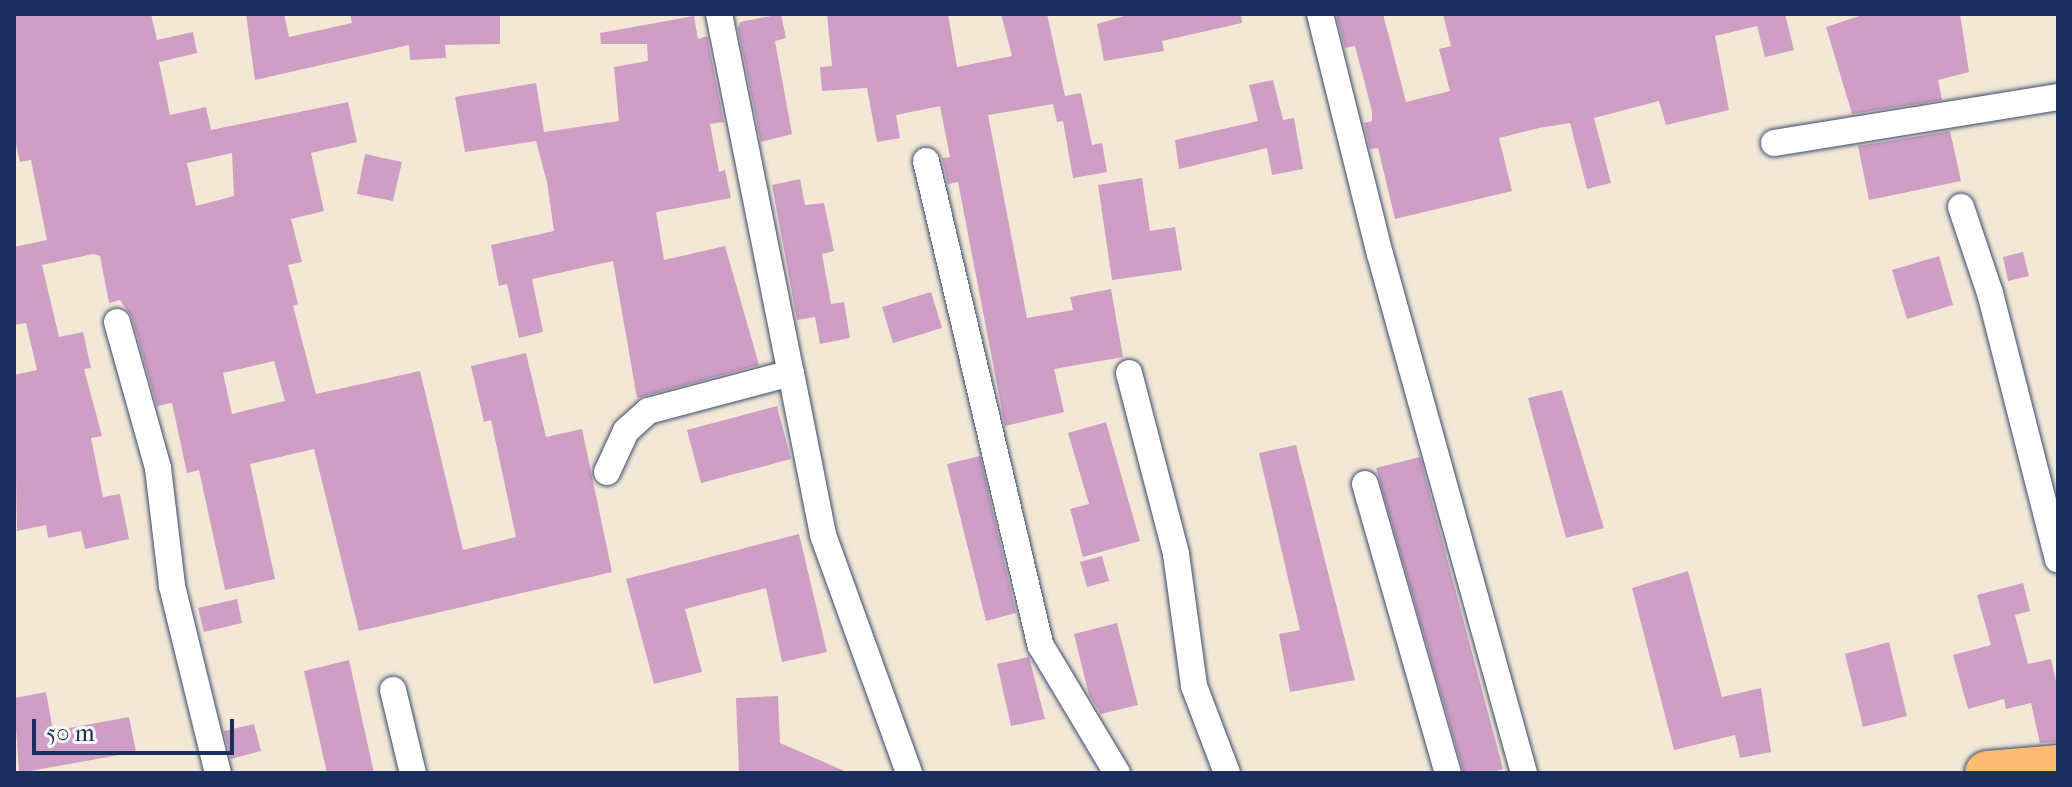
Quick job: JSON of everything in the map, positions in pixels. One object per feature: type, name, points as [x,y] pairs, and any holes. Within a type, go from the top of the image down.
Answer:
[{"type":"highway","points":[[1987,773],[2058,767]]},
{"type":"street","points":[[719,14],[823,535],[909,773]]},
{"type":"street","points":[[1320,14],[1380,254],[1524,773]]},
{"type":"street","points":[[1774,143],[2058,97]]},
{"type":"street","points":[[926,161],[1041,646],[1117,773]]},
{"type":"street","points":[[1961,207],[1990,293],[2058,559]]},
{"type":"street","points":[[117,322],[156,456],[172,586],[218,773]]},
{"type":"street","points":[[607,472],[626,431],[648,411],[791,373]]},
{"type":"street","points":[[1129,373],[1176,554],[1194,686],[1227,773]]},
{"type":"street","points":[[1365,484],[1448,773]]},
{"type":"street","points":[[393,690],[413,773]]},
{"type":"building","points":[[14,14],[151,14],[157,40],[193,32],[197,53],[159,62],[170,115],[206,107],[211,130],[348,102],[357,142],[311,153],[324,211],[291,219],[302,262],[288,265],[298,304],[293,306],[316,394],[420,371],[463,550],[516,537],[491,420],[484,422],[471,366],[526,353],[546,437],[582,429],[612,572],[359,631],[314,449],[250,464],[275,579],[225,590],[199,470],[187,473],[172,403],[157,406],[132,317],[120,300],[109,303],[100,256],[93,254],[42,265],[59,337],[83,332],[91,368],[84,369],[102,436],[91,438],[103,497],[120,494],[129,539],[85,549],[81,531],[48,538],[46,525],[17,531],[14,375],[37,370],[26,323],[14,325],[14,247],[47,240],[31,160],[20,162],[14,136]],"holes":[[[232,153],[234,196],[196,206],[187,163]],[[274,361],[285,401],[232,414],[223,373]]]},
{"type":"building","points":[[246,14],[284,14],[289,37],[352,23],[350,14],[500,14],[500,44],[445,45],[446,58],[410,60],[409,45],[255,80]]},
{"type":"building","points":[[781,14],[786,38],[775,41],[792,134],[761,142],[738,29],[740,22]]},
{"type":"building","points":[[827,14],[948,14],[957,67],[1012,56],[1001,14],[1047,14],[1065,96],[1081,93],[1092,145],[1102,143],[1107,172],[1073,178],[1063,121],[1057,122],[1053,104],[988,115],[1027,318],[1073,310],[1070,297],[1111,289],[1123,357],[1054,369],[1064,412],[1005,426],[958,182],[948,184],[942,158],[950,157],[940,106],[896,115],[900,138],[877,142],[867,88],[822,91],[820,67],[832,66]]},
{"type":"building","points":[[1131,14],[1241,14],[1242,23],[1162,41],[1164,51],[1104,61],[1097,24]]},
{"type":"building","points":[[1336,14],[1383,14],[1406,102],[1450,91],[1439,49],[1451,46],[1443,14],[1785,14],[1794,50],[1765,57],[1757,26],[1715,36],[1729,110],[1666,125],[1659,101],[1594,118],[1611,183],[1587,189],[1570,123],[1539,128],[1499,138],[1512,191],[1395,219],[1378,148],[1370,149],[1364,123],[1372,121],[1372,111],[1355,46],[1345,48]]},
{"type":"building","points":[[1865,14],[1960,14],[1969,72],[1938,80],[1942,100],[1852,114],[1826,27]]},
{"type":"building","points":[[694,16],[698,39],[707,36],[724,122],[710,124],[719,172],[725,170],[731,198],[656,212],[664,260],[725,246],[759,365],[637,398],[613,261],[532,279],[543,332],[519,338],[507,284],[499,286],[491,245],[554,231],[547,182],[536,141],[465,152],[455,97],[536,83],[544,132],[619,121],[614,67],[648,61],[647,44],[601,44],[600,33]]},
{"type":"building","points":[[1273,80],[1283,120],[1294,118],[1303,169],[1272,175],[1267,148],[1179,169],[1175,140],[1258,121],[1249,85]]},
{"type":"building","points":[[1950,131],[1961,181],[1869,200],[1858,146]]},
{"type":"building","points":[[365,154],[402,162],[393,201],[357,194]]},
{"type":"building","points":[[1142,178],[1150,231],[1175,227],[1182,270],[1112,280],[1098,185]]},
{"type":"building","points":[[800,179],[805,205],[824,203],[834,251],[822,254],[831,304],[844,302],[850,338],[820,344],[815,317],[797,320],[772,185]]},
{"type":"building","points":[[2023,252],[2029,276],[2008,281],[2003,257]]},
{"type":"building","points":[[1939,256],[1953,305],[1907,319],[1892,270]]},
{"type":"building","points":[[931,292],[942,328],[893,343],[882,307]]},
{"type":"building","points":[[1562,390],[1604,528],[1566,538],[1528,398]]},
{"type":"building","points":[[777,406],[791,459],[701,483],[687,430]]},
{"type":"building","points":[[1106,422],[1140,541],[1083,557],[1070,509],[1089,504],[1068,433]]},
{"type":"building","points":[[1296,445],[1355,680],[1290,692],[1279,634],[1300,630],[1259,453]]},
{"type":"building","points":[[980,456],[1016,613],[986,621],[947,464]]},
{"type":"building","points":[[1420,457],[1503,769],[1489,773],[1464,773],[1376,468]]},
{"type":"building","points":[[799,534],[827,652],[782,662],[766,588],[685,609],[702,672],[654,684],[626,579]]},
{"type":"building","points":[[1102,556],[1109,581],[1087,587],[1080,562]]},
{"type":"building","points":[[1688,571],[1722,697],[1761,688],[1771,752],[1740,758],[1735,735],[1674,750],[1632,588]]},
{"type":"building","points":[[2023,583],[2030,611],[2015,615],[2028,664],[2051,659],[2058,690],[2058,742],[2040,743],[2031,703],[2006,709],[2004,699],[1968,709],[1953,655],[1991,645],[1977,595]]},
{"type":"building","points":[[237,599],[242,623],[204,632],[198,608]]},
{"type":"building","points":[[1117,623],[1138,705],[1101,714],[1089,695],[1074,634]]},
{"type":"building","points":[[1889,642],[1907,716],[1863,727],[1845,654]]},
{"type":"building","points":[[1029,657],[1045,719],[1011,726],[997,664]]},
{"type":"building","points":[[349,660],[374,773],[327,773],[304,671]]},
{"type":"building","points":[[46,692],[53,731],[129,717],[136,752],[19,773],[14,698]]},
{"type":"building","points":[[778,696],[780,743],[849,773],[739,773],[736,698]]},
{"type":"building","points":[[254,724],[261,751],[231,759],[224,731]]}]
